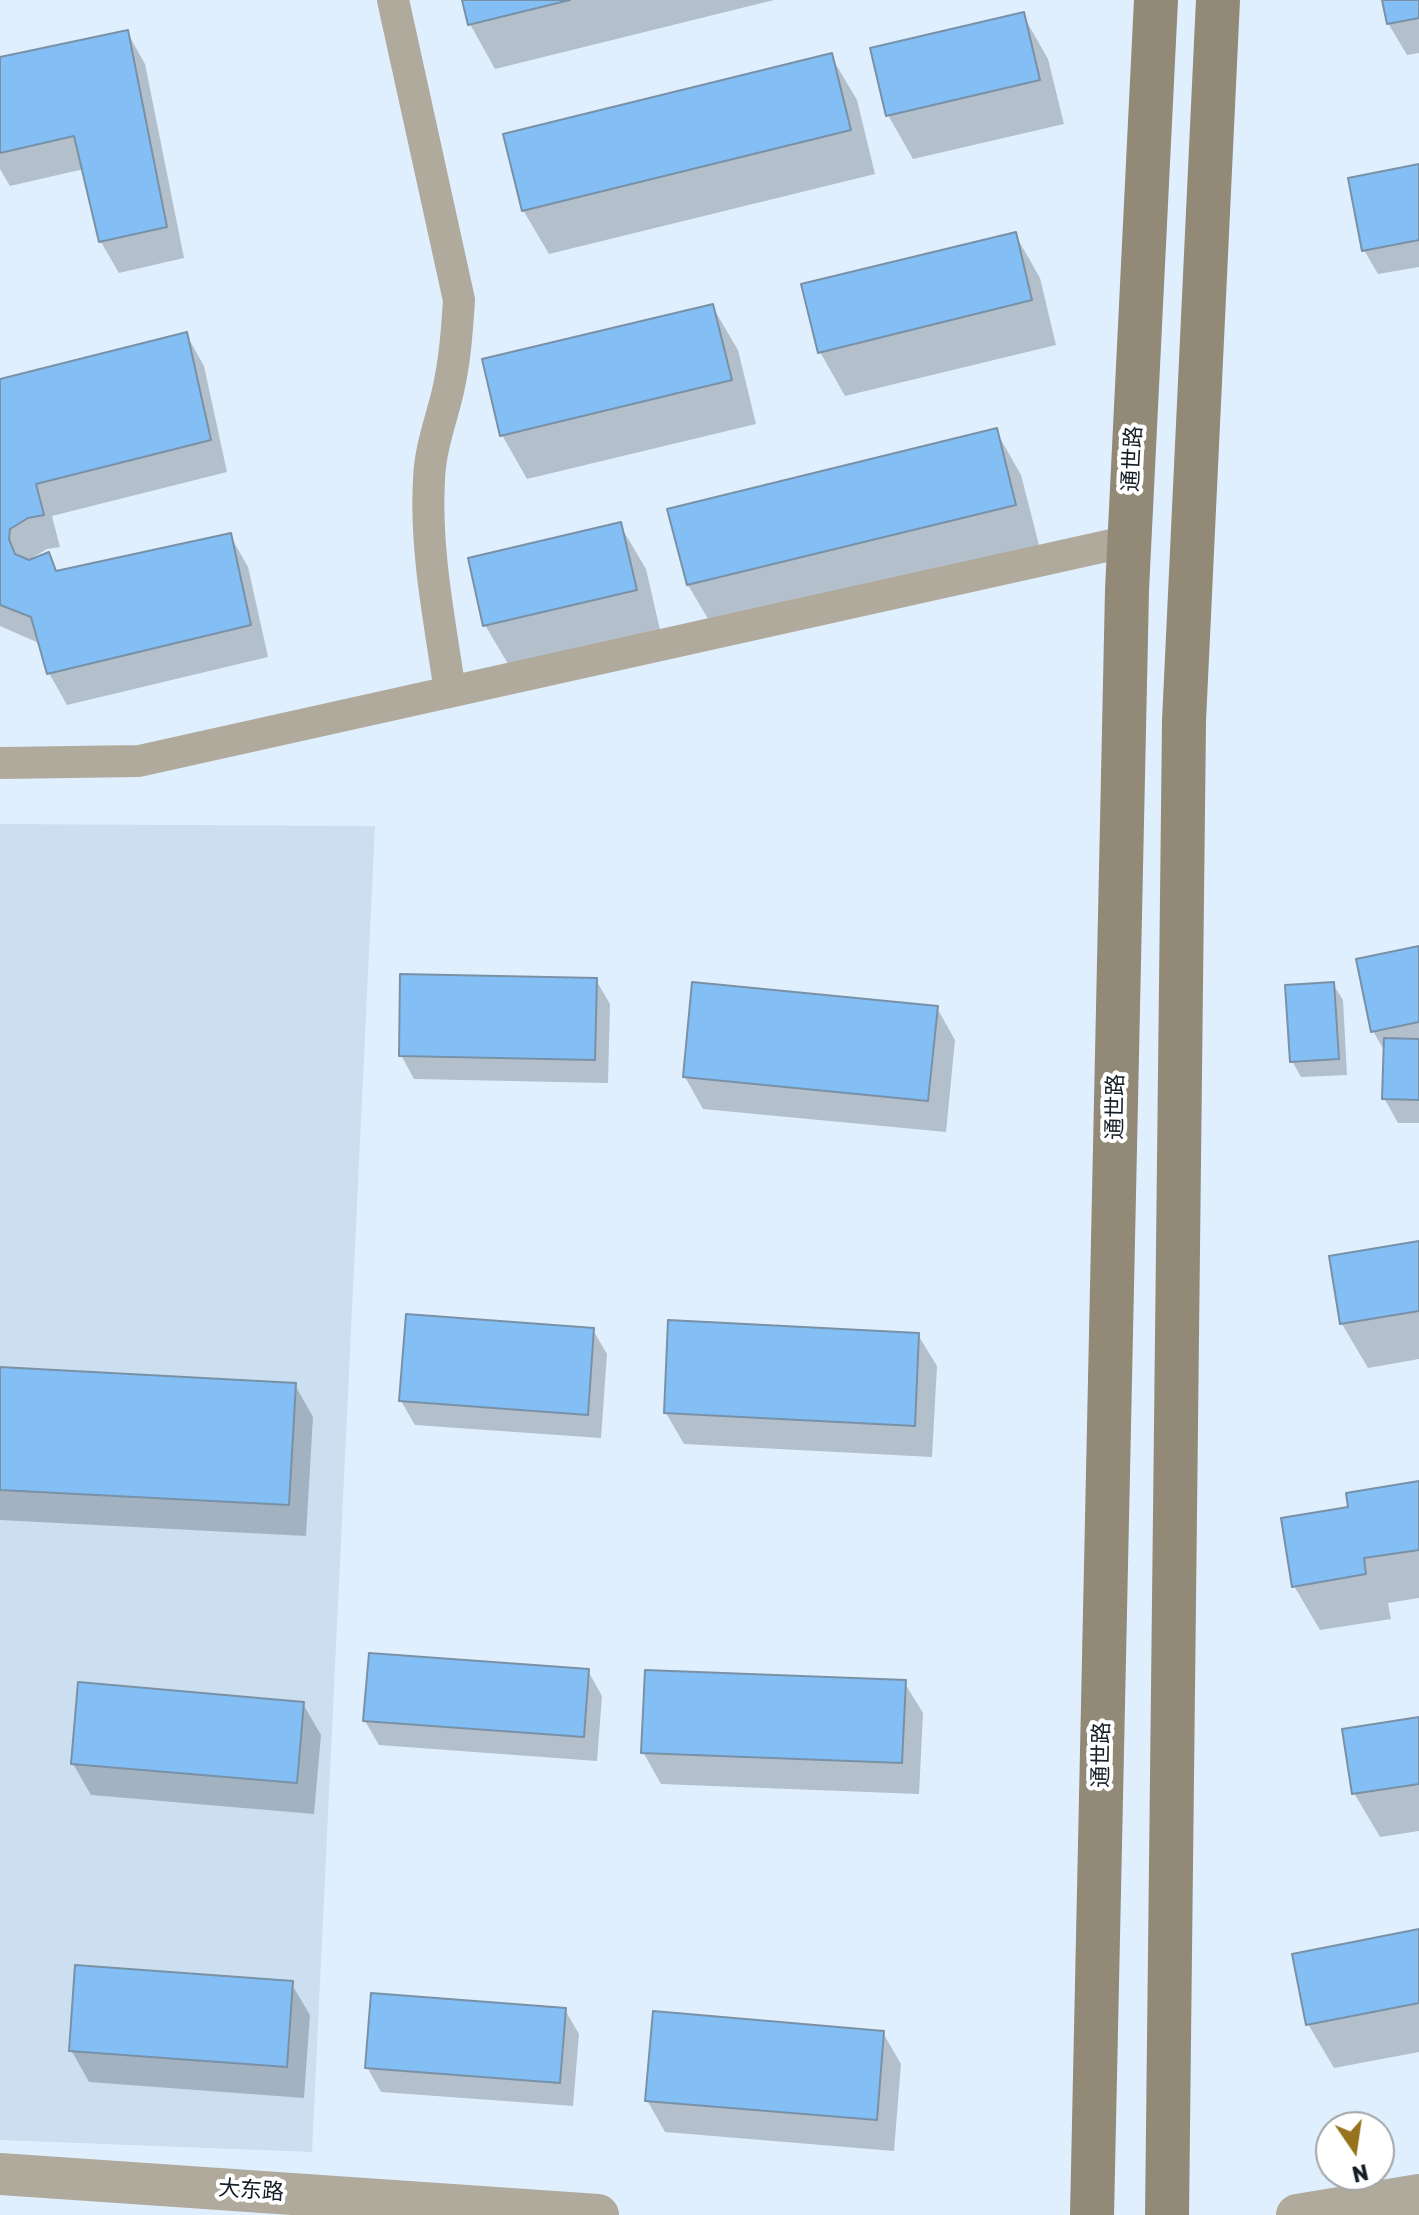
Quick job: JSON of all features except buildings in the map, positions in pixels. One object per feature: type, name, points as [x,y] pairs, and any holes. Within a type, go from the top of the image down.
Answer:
[{"type":"main road","name":"通世路","points":[[1092,2215],[1129,541],[1156,0]]},
{"type":"main road","points":[[1167,2215],[1184,721],[1218,0]]},
{"type":"street","points":[[393,0],[459,300],[456,348],[448,393],[433,441],[429,481],[430,545],[450,692]]},
{"type":"street","points":[[0,763],[139,761],[1129,541]]},
{"type":"street","name":"大东路","points":[[0,2174],[598,2215]]},
{"type":"street","points":[[1297,2215],[1419,2195]]},
{"type":"shaded area","points":[[0,824],[375,826],[312,2152],[0,2140]]}]
